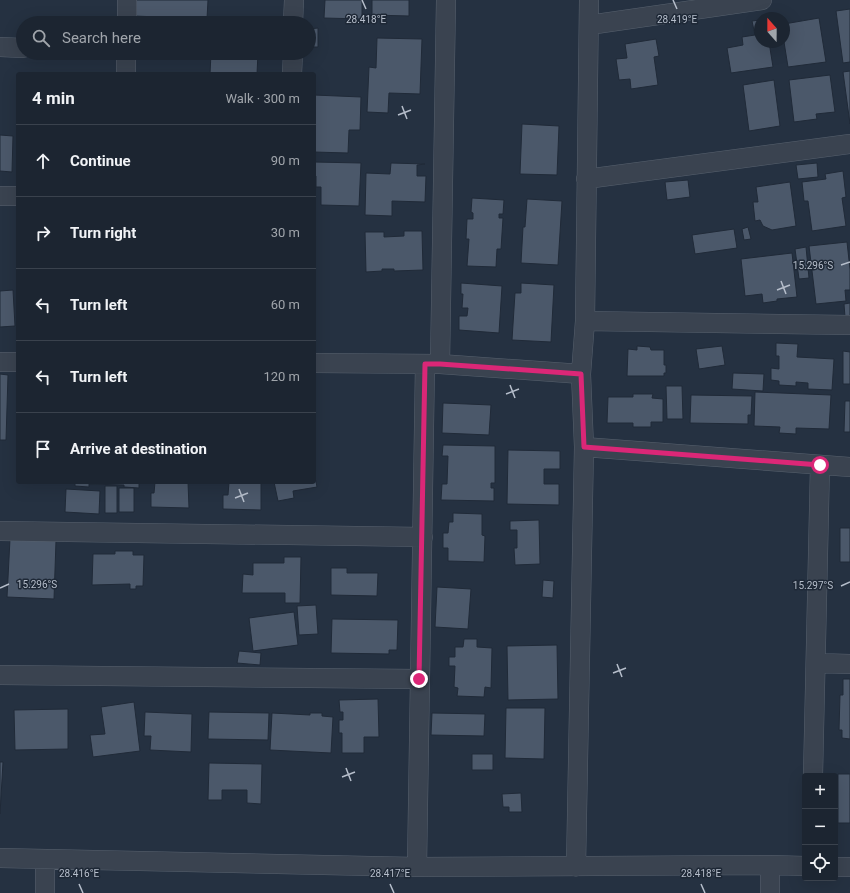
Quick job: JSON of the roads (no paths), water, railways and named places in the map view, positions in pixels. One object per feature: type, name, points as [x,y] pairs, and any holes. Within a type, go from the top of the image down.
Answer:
[{"type":"street","points":[[127,0],[127,16]]},
{"type":"street","points":[[293,16],[294,0]]},
{"type":"street","points":[[417,867],[419,679],[423,537],[432,364],[446,0]]},
{"type":"street","points":[[576,867],[584,447],[581,374],[585,321],[589,0]]},
{"type":"street","points":[[589,25],[762,0]]},
{"type":"street","points":[[0,47],[16,48]]},
{"type":"street","points":[[126,60],[126,72]]},
{"type":"street","points":[[292,72],[293,60]]},
{"type":"street","points":[[586,179],[850,144]]},
{"type":"street","points":[[0,196],[16,196]]},
{"type":"street","points":[[585,321],[850,325]]},
{"type":"street","points":[[0,362],[16,362]]},
{"type":"street","points":[[316,363],[432,364],[581,374]]},
{"type":"street","points":[[584,447],[850,467]]},
{"type":"street","points":[[813,773],[820,465]]},
{"type":"street","points":[[0,531],[423,537]]},
{"type":"street","points":[[816,663],[850,664]]},
{"type":"street","points":[[0,676],[419,679]]},
{"type":"street","points":[[0,858],[417,867],[802,866]]},
{"type":"street","points":[[45,859],[45,893]]},
{"type":"street","points":[[770,865],[770,893]]},
{"type":"street","points":[[838,867],[850,867]]}]
